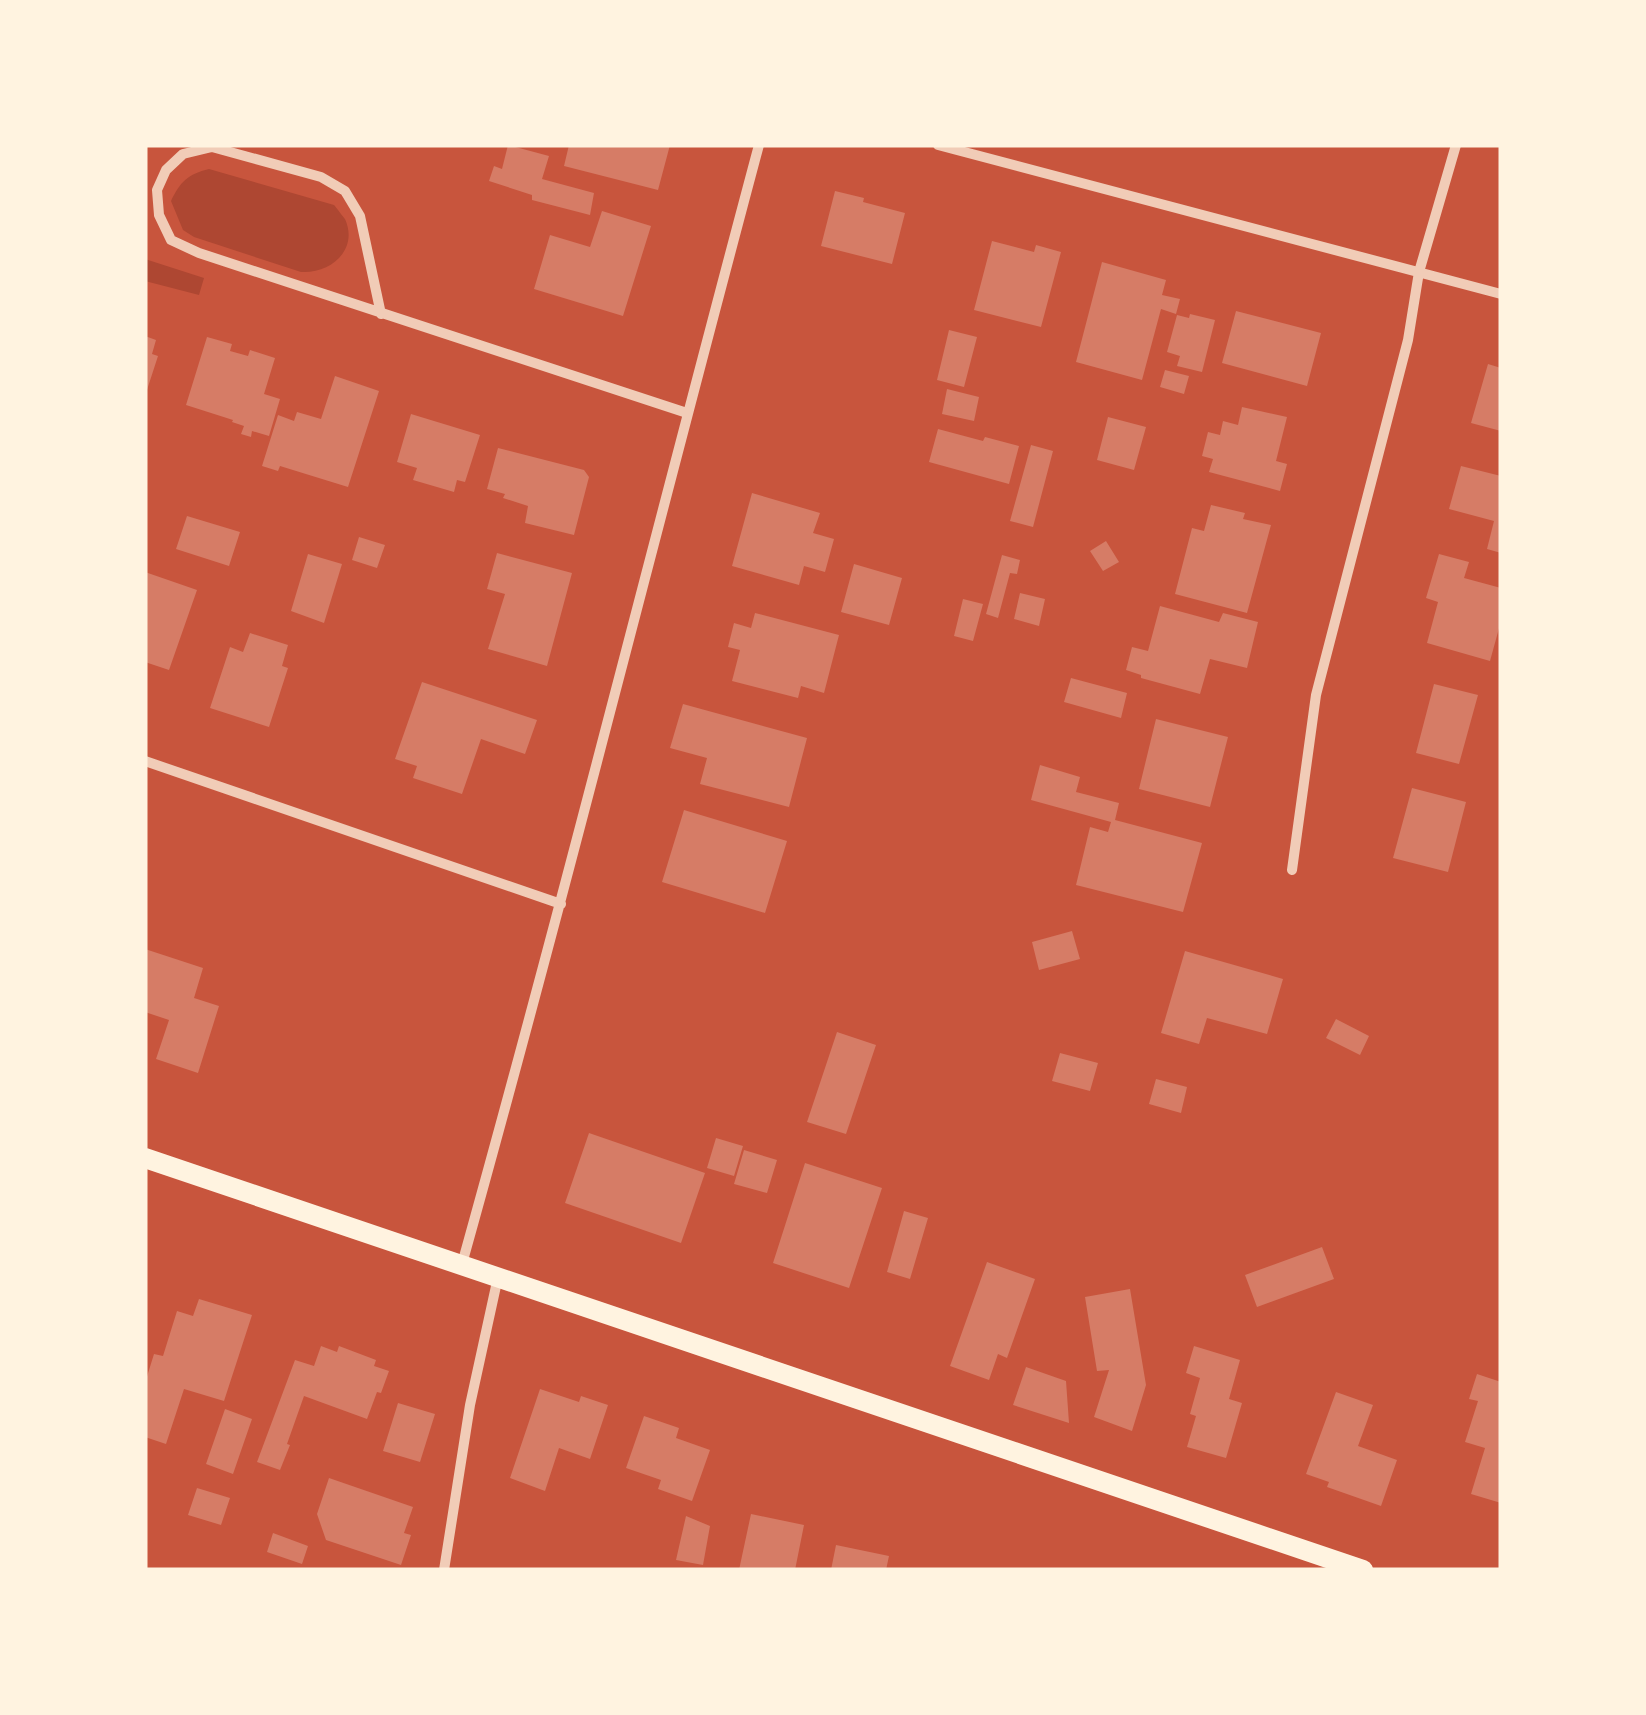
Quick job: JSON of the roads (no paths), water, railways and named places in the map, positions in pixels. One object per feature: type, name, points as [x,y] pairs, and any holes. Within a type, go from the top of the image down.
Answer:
[{"type":"main road","points":[[145,1158],[1362,1570]]},
{"type":"street","points":[[462,1264],[759,145]]},
{"type":"street","points":[[938,145],[1501,294]]},
{"type":"street","points":[[1292,870],[1316,695],[1408,340],[1419,272],[1456,145]]},
{"type":"street","points":[[381,314],[360,216],[344,191],[320,176],[212,147],[183,154],[166,170],[157,190],[159,215],[172,240],[199,253],[381,314],[687,413]]},
{"type":"street","points":[[145,760],[560,904]]},
{"type":"street","points":[[444,1570],[470,1405],[498,1276]]}]
